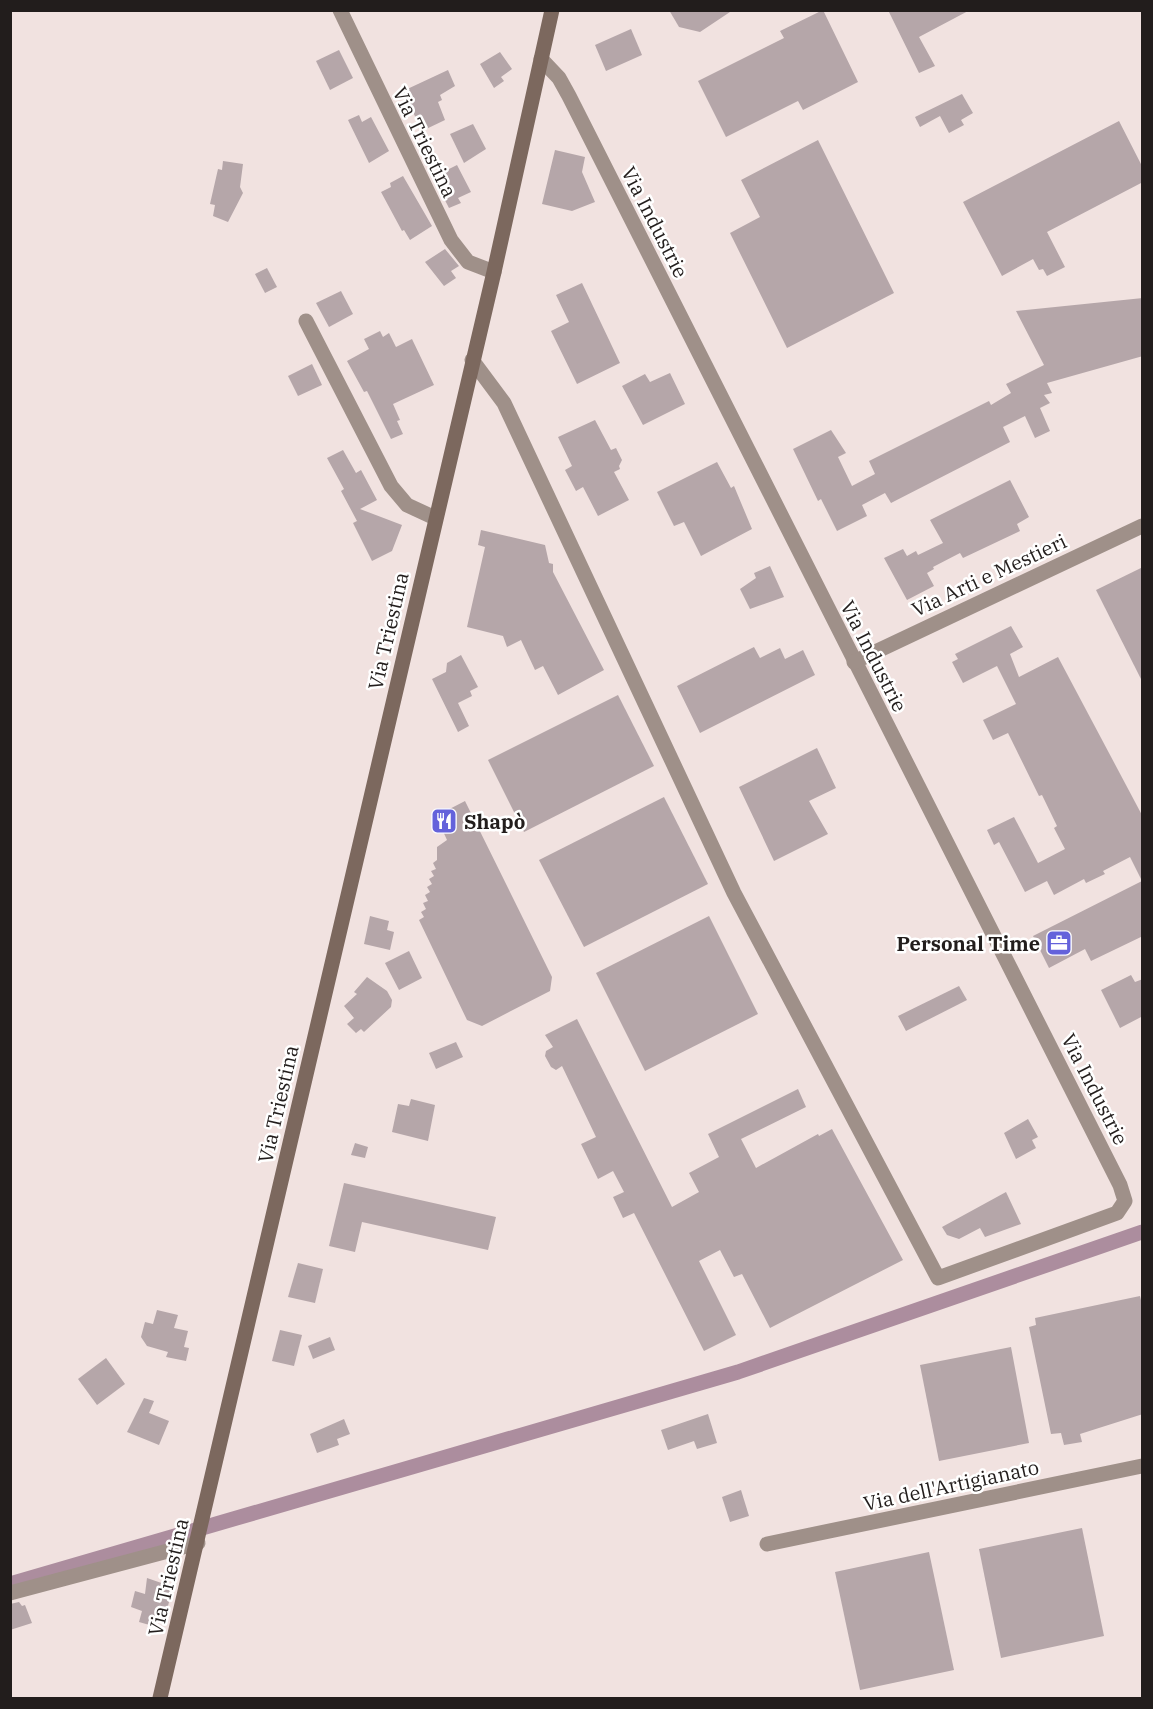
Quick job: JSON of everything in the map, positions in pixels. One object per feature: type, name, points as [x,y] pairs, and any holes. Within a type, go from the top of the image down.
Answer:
[{"type":"main road","name":"Via Triestina","points":[[160,1698],[494,272],[552,10]]},
{"type":"street","name":"Via Triestina","points":[[340,10],[451,240],[468,262],[494,272]]},
{"type":"street","name":"Via Industrie","points":[[472,360],[504,403],[734,893],[938,1278],[1117,1213],[1125,1202],[1120,1185],[569,96],[559,78],[541,59]]},
{"type":"street","points":[[306,321],[391,486],[407,505],[435,518]]},
{"type":"street","name":"Via Arti e Mestieri","points":[[854,662],[1143,526]]},
{"type":"street","name":"Via dell'Artigianato","points":[[767,1544],[1143,1466]]},
{"type":"street","points":[[10,1593],[199,1539]]},
{"type":"building","points":[[669,10],[733,10],[700,32],[679,27]]},
{"type":"building","points":[[823,10],[858,82],[803,110],[798,101],[726,137],[698,81],[784,38],[780,31]]},
{"type":"building","points":[[888,10],[970,10],[919,37],[935,66],[919,73]]},
{"type":"building","points":[[631,29],[642,55],[606,71],[595,45]]},
{"type":"building","points":[[339,50],[353,78],[330,90],[316,61]]},
{"type":"building","points":[[500,52],[512,69],[501,77],[504,81],[494,88],[480,64]]},
{"type":"building","points":[[448,70],[455,86],[440,95],[442,100],[438,102],[445,120],[422,131],[403,91]]},
{"type":"building","points":[[962,94],[973,113],[961,120],[964,125],[949,133],[940,116],[920,127],[915,117]]},
{"type":"building","points":[[359,115],[362,122],[371,117],[389,151],[369,163],[348,120]]},
{"type":"building","points":[[1119,121],[1143,168],[1143,182],[1047,232],[1065,267],[1047,276],[1043,269],[1039,270],[1033,259],[1002,276],[963,202]]},
{"type":"building","points":[[473,124],[486,149],[464,163],[450,134]]},
{"type":"building","points":[[818,140],[894,293],[787,348],[730,233],[760,217],[741,180]]},
{"type":"building","points":[[555,150],[585,157],[582,172],[595,202],[572,211],[542,204]]},
{"type":"building","points":[[223,161],[243,164],[240,187],[243,193],[228,222],[213,216],[215,205],[210,204],[218,169],[222,170]]},
{"type":"building","points":[[457,165],[471,192],[458,198],[461,203],[449,208],[433,177]]},
{"type":"building","points":[[403,176],[432,226],[410,240],[404,230],[402,231],[381,192],[391,187],[390,183]]},
{"type":"building","points":[[445,249],[459,266],[451,271],[456,278],[444,286],[425,262]]},
{"type":"building","points":[[267,268],[277,287],[265,293],[255,274]]},
{"type":"building","points":[[582,283],[620,363],[577,384],[551,331],[569,322],[556,295]]},
{"type":"building","points":[[341,291],[353,314],[329,327],[316,303]]},
{"type":"building","points":[[1143,298],[1143,356],[1047,383],[1052,393],[1044,395],[1050,403],[1040,408],[1050,431],[1035,438],[1025,416],[1003,427],[1010,442],[891,503],[885,493],[862,505],[867,516],[837,531],[821,499],[818,501],[793,449],[831,430],[846,453],[838,457],[852,486],[875,474],[869,461],[989,401],[991,405],[1011,393],[1006,384],[1044,365],[1016,311]]},
{"type":"building","points":[[380,331],[383,337],[389,333],[396,347],[412,339],[434,385],[393,404],[403,434],[391,439],[367,391],[364,392],[347,361],[369,349],[364,339]]},
{"type":"building","points":[[312,364],[322,385],[298,396],[288,376]]},
{"type":"building","points":[[670,373],[685,404],[643,425],[622,386],[645,374],[650,382]]},
{"type":"building","points":[[595,420],[611,450],[616,448],[622,460],[620,469],[614,472],[629,500],[598,516],[583,487],[576,491],[565,470],[572,466],[558,437]]},
{"type":"building","points":[[343,450],[356,473],[361,470],[377,500],[360,509],[402,525],[392,551],[372,561],[353,523],[357,521],[341,491],[344,489],[327,458]]},
{"type":"building","points":[[717,462],[731,488],[734,486],[752,529],[701,556],[684,522],[674,526],[657,492]]},
{"type":"building","points":[[1010,480],[1029,517],[1017,524],[1020,531],[963,558],[960,553],[933,567],[934,569],[927,573],[934,586],[907,600],[884,558],[903,549],[907,556],[916,551],[918,555],[943,543],[930,520]]},
{"type":"building","points":[[481,530],[545,545],[549,563],[553,564],[553,572],[604,670],[558,695],[543,666],[535,670],[521,640],[507,647],[503,636],[467,627],[485,547],[478,545]]},
{"type":"building","points":[[770,566],[784,597],[750,609],[740,589],[756,578],[754,573]]},
{"type":"building","points":[[1143,567],[1143,683],[1096,590]]},
{"type":"building","points":[[1011,626],[1023,647],[1010,654],[1019,677],[1058,657],[1143,817],[1143,936],[1091,961],[1085,949],[1049,968],[1033,936],[1142,881],[1130,857],[1103,871],[1105,874],[1086,883],[1084,879],[1054,895],[1047,881],[1025,892],[999,842],[994,845],[987,830],[1014,817],[1038,863],[1065,849],[1054,828],[1057,826],[1042,795],[1039,796],[1008,733],[993,740],[983,720],[1016,704],[997,666],[963,683],[952,662],[958,659],[955,654]]},
{"type":"building","points":[[754,647],[760,658],[780,648],[785,659],[803,650],[815,675],[700,733],[677,686]]},
{"type":"building","points":[[461,655],[478,687],[470,691],[472,696],[458,703],[469,726],[458,732],[432,679],[446,672],[447,663]]},
{"type":"building","points":[[618,695],[654,766],[524,832],[488,760]]},
{"type":"building","points":[[817,748],[836,788],[809,801],[828,834],[774,861],[739,787]]},
{"type":"building","points":[[664,797],[708,884],[584,947],[539,860]]},
{"type":"building","points":[[465,801],[552,977],[550,991],[482,1026],[467,1020],[419,920],[424,917],[421,912],[426,909],[423,903],[428,901],[425,895],[430,892],[427,887],[432,884],[429,879],[434,876],[431,871],[436,869],[433,863],[437,860],[437,847],[447,840],[436,816]]},
{"type":"building","points":[[370,916],[389,921],[387,930],[394,932],[390,950],[364,944]]},
{"type":"building","points":[[709,916],[758,1014],[645,1071],[596,973]]},
{"type":"building","points":[[409,951],[422,978],[399,990],[385,963]]},
{"type":"building","points":[[1131,975],[1135,982],[1143,979],[1143,1016],[1120,1028],[1101,990]]},
{"type":"building","points":[[367,977],[387,991],[392,1000],[391,1007],[364,1032],[361,1029],[356,1033],[347,1024],[354,1018],[344,1006],[357,994],[354,992]]},
{"type":"building","points":[[959,986],[967,1000],[906,1031],[898,1016]]},
{"type":"building","points":[[577,1019],[672,1207],[699,1192],[689,1173],[719,1157],[708,1134],[798,1089],[806,1107],[741,1139],[756,1168],[818,1134],[819,1136],[832,1129],[903,1260],[770,1328],[742,1274],[734,1277],[720,1250],[699,1261],[736,1335],[704,1351],[634,1213],[623,1218],[613,1197],[624,1192],[613,1171],[598,1179],[581,1144],[596,1137],[562,1066],[556,1070],[551,1067],[545,1056],[546,1051],[553,1047],[545,1035]]},
{"type":"building","points":[[456,1042],[463,1057],[436,1069],[429,1053]]},
{"type":"building","points":[[411,1099],[435,1105],[428,1141],[392,1132],[398,1104],[409,1106]]},
{"type":"building","points":[[1028,1119],[1038,1137],[1032,1140],[1036,1148],[1016,1159],[1004,1133]]},
{"type":"building","points":[[355,1143],[368,1147],[365,1158],[351,1155]]},
{"type":"building","points":[[344,1183],[496,1217],[488,1250],[362,1222],[355,1252],[329,1246]]},
{"type":"building","points":[[1006,1192],[1021,1224],[985,1237],[980,1228],[959,1239],[947,1235],[942,1227]]},
{"type":"building","points":[[298,1263],[323,1269],[315,1303],[288,1297]]},
{"type":"building","points":[[1140,1296],[1143,1308],[1143,1414],[1080,1434],[1082,1442],[1064,1445],[1061,1433],[1051,1434],[1029,1327],[1036,1325],[1035,1318]]},
{"type":"building","points":[[157,1310],[178,1315],[174,1328],[188,1331],[184,1347],[189,1348],[186,1361],[166,1357],[168,1352],[147,1346],[141,1337],[145,1322],[153,1324]]},
{"type":"building","points":[[280,1330],[302,1335],[294,1366],[272,1361]]},
{"type":"building","points":[[330,1337],[335,1350],[313,1359],[308,1346]]},
{"type":"building","points":[[1011,1347],[1029,1443],[939,1461],[920,1365]]},
{"type":"building","points":[[106,1358],[125,1384],[97,1405],[78,1379]]},
{"type":"building","points":[[144,1398],[154,1401],[149,1413],[169,1421],[159,1445],[127,1432]]},
{"type":"building","points":[[708,1414],[717,1443],[697,1449],[694,1441],[668,1450],[661,1430]]},
{"type":"building","points":[[344,1419],[350,1434],[337,1439],[339,1445],[317,1453],[310,1434]]},
{"type":"building","points":[[741,1490],[749,1516],[730,1522],[722,1497]]},
{"type":"building","points":[[1082,1528],[1104,1636],[1001,1658],[979,1549]]},
{"type":"building","points":[[929,1552],[954,1670],[860,1690],[835,1572]]},
{"type":"building","points":[[147,1578],[173,1587],[165,1617],[156,1614],[153,1626],[139,1622],[142,1611],[131,1607],[135,1591],[145,1594]]},
{"type":"building","points":[[19,1602],[22,1606],[25,1605],[32,1623],[10,1630],[10,1604]]},
{"type":"waterway","points":[[10,1584],[738,1372],[1142,1232]]},
{"type":"place","name":"Shapò","points":[[444,821]]},
{"type":"place","name":"Personal Time","points":[[1059,943]]}]
